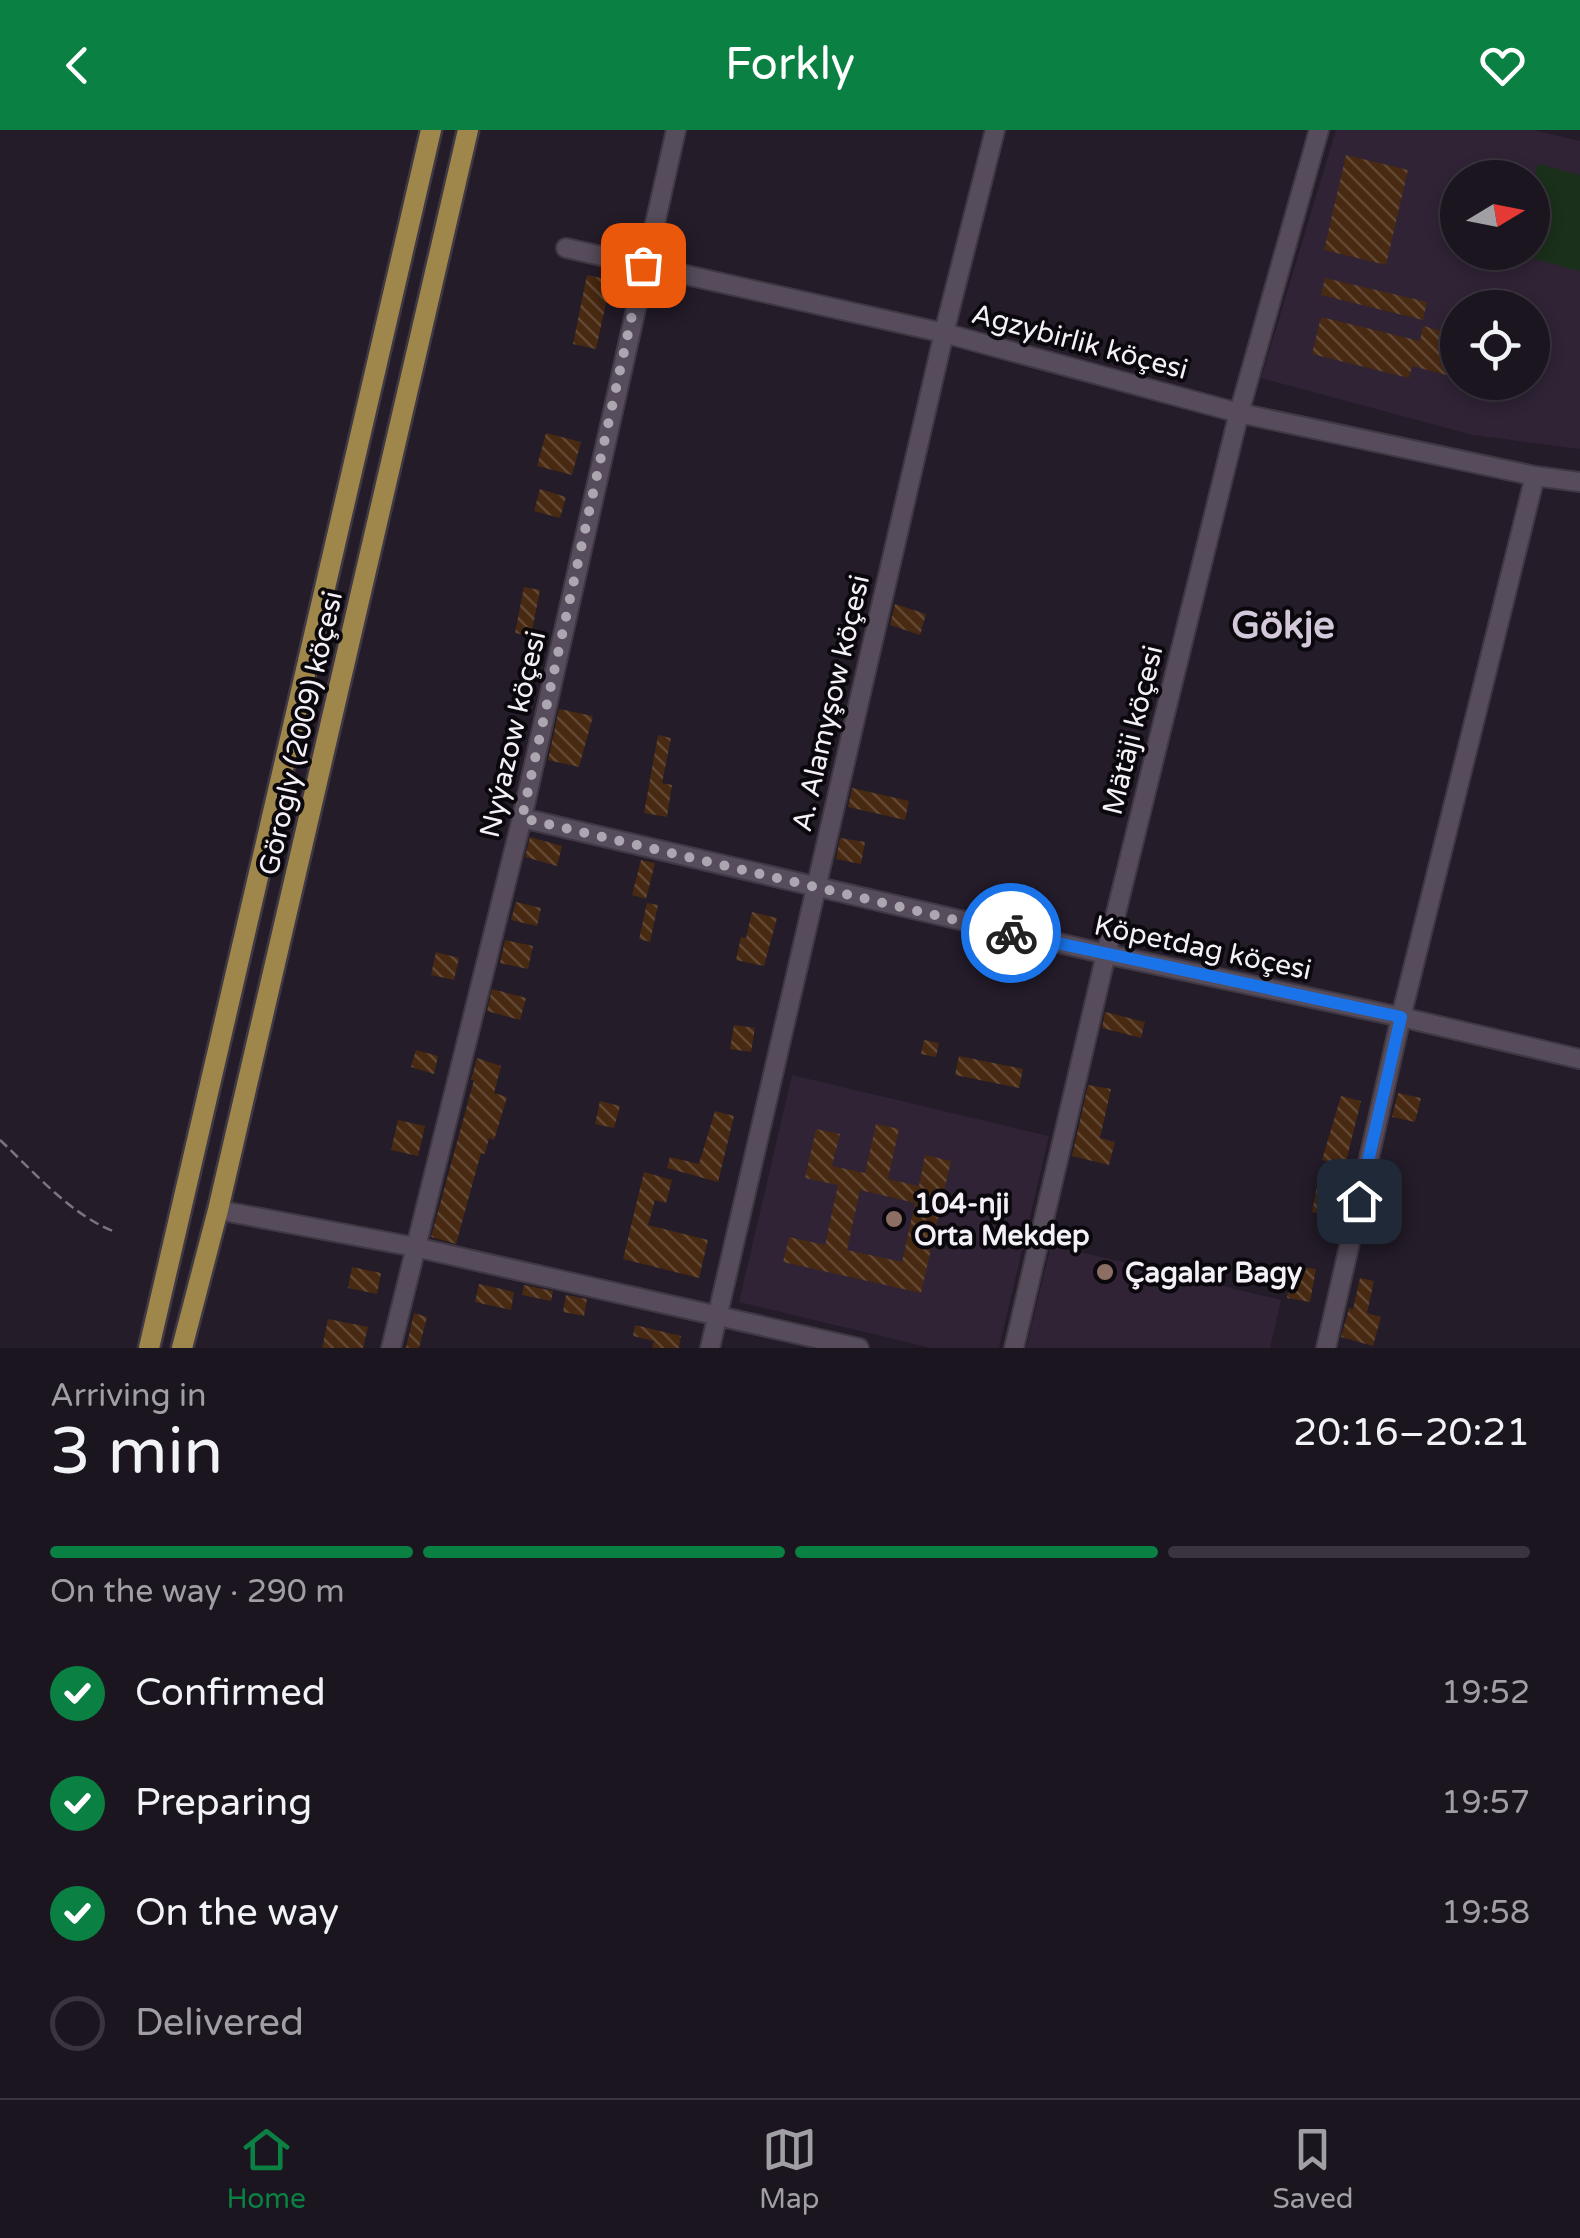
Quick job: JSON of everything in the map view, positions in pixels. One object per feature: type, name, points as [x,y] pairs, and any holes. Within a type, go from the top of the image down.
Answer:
[{"type":"main road","name":"Görogly (2009) köçesi","points":[[150,1348],[430,130]]},
{"type":"main road","name":"Görogly (2009) köçesi","points":[[182,1348],[218,1210],[468,130]]},
{"type":"street","name":"Nyýazow köçesi","points":[[391,1348],[522,818],[676,130]]},
{"type":"street","name":"A. Alamyşow köçesi","points":[[710,1348],[944,332],[995,130]]},
{"type":"street","name":"Mätäji köçesi","points":[[1014,1348],[1238,414],[1319,130]]},
{"type":"street","name":"Agzybirlik köçesi","points":[[566,248],[944,332],[1238,414],[1580,482]]},
{"type":"street","points":[[1326,1348],[1401,1017],[1535,476]]},
{"type":"street","name":"Köpetdag köçesi","points":[[522,818],[1580,1059]]},
{"type":"street","points":[[218,1210],[415,1246],[859,1348]]},
{"type":"path","points":[[0,1140],[51,1188],[100,1225],[113,1230]]},
{"type":"shaded area","points":[[1336,130],[1534,130],[1580,141],[1580,449],[1473,435],[1261,378]]},
{"type":"shaded area","name":"104-nji Orta Mekdep","points":[[792,1075],[1049,1136],[999,1348],[931,1348],[739,1302]]},
{"type":"shaded area","name":"Çagalar Bagy","points":[[1051,1245],[1281,1300],[1270,1348],[1026,1348]]},
{"type":"green space","points":[[1550,167],[1580,175],[1580,271],[1550,263]]},
{"type":"building","points":[[1346,155],[1408,170],[1386,265],[1324,250]]},
{"type":"building","points":[[587,275],[611,280],[596,349],[573,344]]},
{"type":"building","points":[[1325,278],[1427,302],[1423,320],[1321,295]]},
{"type":"building","points":[[1321,317],[1420,341],[1423,326],[1440,330],[1440,373],[1412,366],[1409,378],[1312,354]]},
{"type":"building","points":[[546,433],[581,442],[572,475],[537,466]]},
{"type":"building","points":[[540,489],[566,497],[560,518],[534,511]]},
{"type":"building","points":[[524,587],[540,590],[531,636],[515,633]]},
{"type":"building","points":[[895,604],[926,614],[920,635],[890,625]]},
{"type":"building","points":[[559,709],[593,716],[579,767],[548,760]]},
{"type":"building","points":[[658,735],[671,738],[662,783],[672,785],[667,817],[644,813]]},
{"type":"building","points":[[852,788],[909,801],[905,820],[848,807]]},
{"type":"building","points":[[530,837],[562,846],[557,866],[525,857]]},
{"type":"building","points":[[840,838],[865,842],[861,864],[836,859]]},
{"type":"building","points":[[641,860],[655,863],[646,899],[632,895]]},
{"type":"building","points":[[516,902],[541,908],[537,926],[511,920]]},
{"type":"building","points":[[647,903],[658,905],[650,942],[639,939]]},
{"type":"building","points":[[752,912],[777,918],[764,966],[736,960]]},
{"type":"building","points":[[505,940],[533,946],[528,969],[500,963]]},
{"type":"building","points":[[436,952],[459,958],[454,980],[431,975]]},
{"type":"building","points":[[492,989],[526,998],[520,1020],[487,1011]]},
{"type":"building","points":[[1105,1012],[1145,1022],[1141,1038],[1102,1028]]},
{"type":"building","points":[[734,1025],[755,1028],[751,1052],[730,1049]]},
{"type":"building","points":[[924,1040],[939,1043],[936,1057],[921,1054]]},
{"type":"building","points":[[416,1050],[438,1056],[434,1074],[411,1067]]},
{"type":"building","points":[[959,1056],[1023,1069],[1019,1088],[955,1075]]},
{"type":"building","points":[[477,1058],[501,1066],[494,1093],[507,1097],[494,1140],[489,1138],[485,1154],[481,1153],[456,1244],[431,1237]]},
{"type":"building","points":[[1088,1085],[1111,1089],[1100,1138],[1115,1142],[1109,1165],[1072,1156]]},
{"type":"building","points":[[1398,1093],[1421,1098],[1415,1122],[1392,1117]]},
{"type":"building","points":[[1341,1096],[1361,1101],[1345,1166],[1322,1160]]},
{"type":"building","points":[[600,1101],[620,1106],[614,1128],[595,1124]]},
{"type":"building","points":[[715,1111],[734,1116],[718,1182],[667,1168],[670,1157],[699,1164]]},
{"type":"building","points":[[398,1120],[425,1126],[418,1156],[391,1150]]},
{"type":"building","points":[[876,1124],[899,1129],[888,1179],[919,1186],[925,1155],[951,1161],[921,1293],[783,1262],[789,1237],[825,1245],[838,1185],[805,1178],[816,1129],[840,1134],[832,1166],[865,1173]],"holes":[[[860,1190],[915,1203],[902,1262],[847,1250]]]},
{"type":"building","points":[[644,1172],[672,1180],[666,1203],[655,1200],[648,1225],[708,1240],[699,1278],[623,1259]]},
{"type":"building","points":[[1317,1186],[1336,1190],[1331,1216],[1312,1212]]},
{"type":"building","points":[[1376,1205],[1401,1213],[1394,1236],[1369,1228]]},
{"type":"building","points":[[1293,1265],[1316,1269],[1310,1302],[1287,1298]]},
{"type":"building","points":[[352,1267],[381,1273],[377,1294],[348,1288]]},
{"type":"building","points":[[1360,1278],[1374,1281],[1367,1313],[1381,1317],[1373,1346],[1341,1337]]},
{"type":"building","points":[[479,1284],[514,1292],[511,1310],[475,1302]]},
{"type":"building","points":[[524,1285],[553,1291],[551,1301],[522,1295]]},
{"type":"building","points":[[566,1295],[587,1299],[584,1316],[563,1312]]},
{"type":"building","points":[[414,1313],[427,1317],[419,1348],[406,1348]]},
{"type":"building","points":[[328,1319],[368,1327],[363,1348],[322,1348]]},
{"type":"building","points":[[635,1325],[681,1336],[679,1348],[652,1348],[654,1341],[633,1336]]},
{"type":"way so far","points":[[643,265],[522,818],[1011,933]]},
{"type":"place","name":"104-nji Orta Mekdep","points":[[894,1219]]},
{"type":"place","name":"Çagalar Bagy","points":[[1105,1272]]},
{"type":"district","name":"Gökje","points":[[1283,625]]},
{"type":"route","points":[[1011,933],[1401,1017],[1359,1201]]}]
